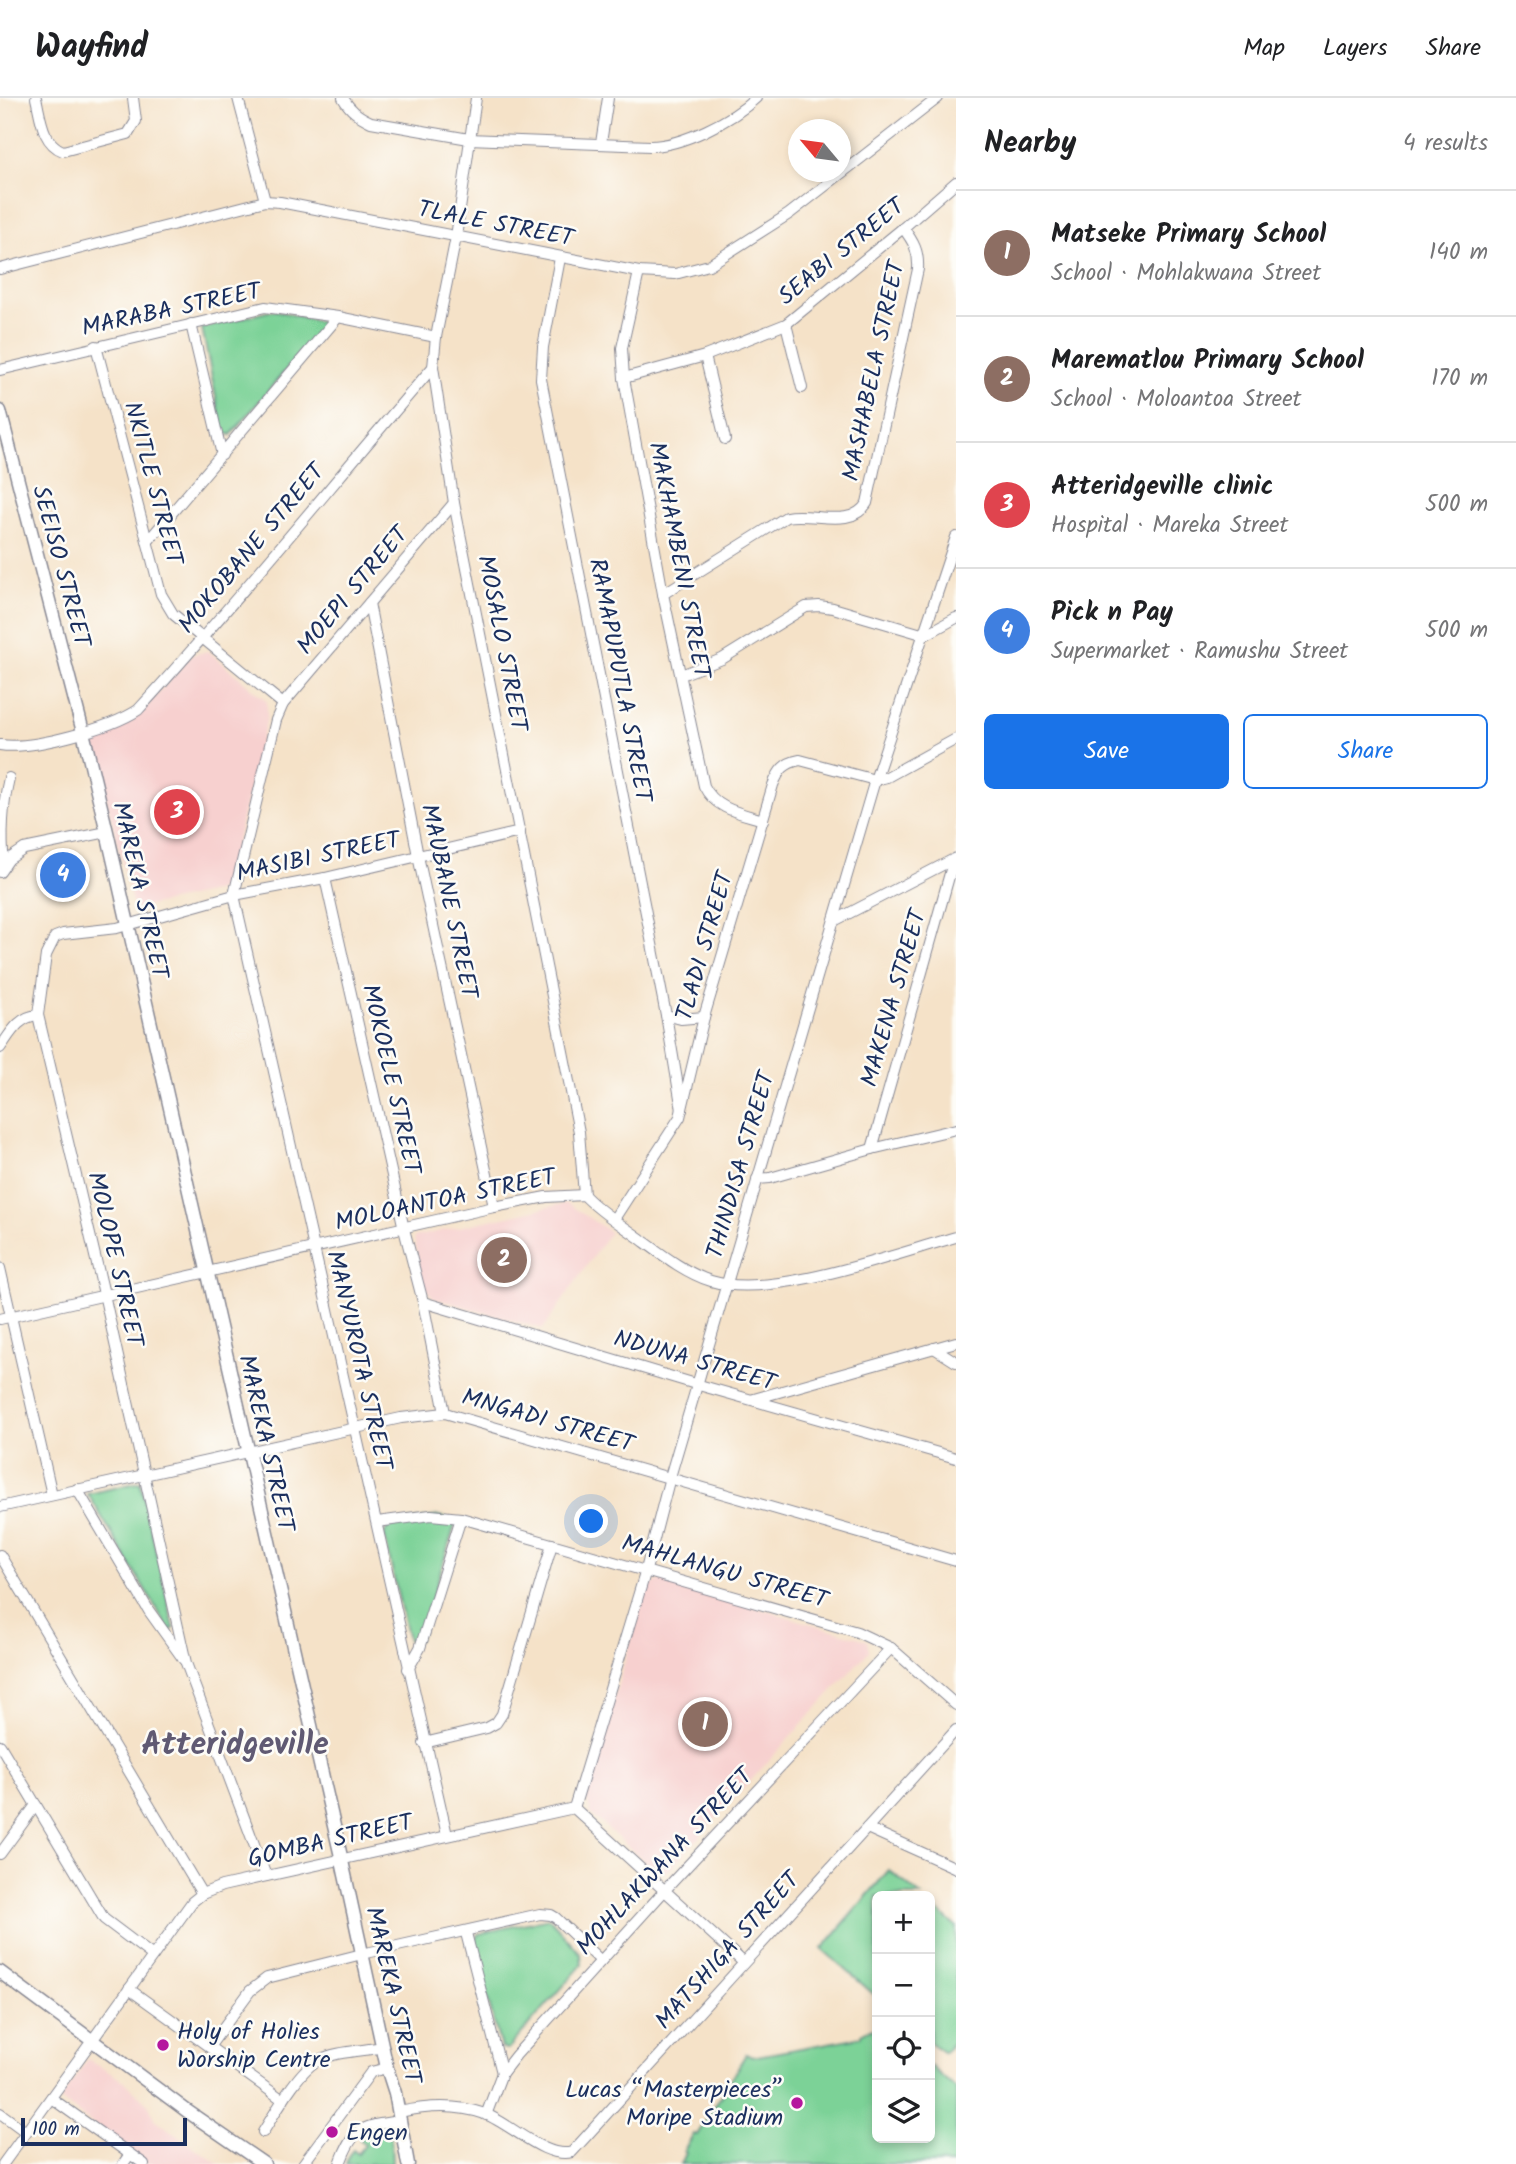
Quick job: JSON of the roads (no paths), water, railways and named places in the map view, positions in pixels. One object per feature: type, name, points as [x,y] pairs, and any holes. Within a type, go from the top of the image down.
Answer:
[{"type":"street","points":[[36,98],[46,136],[50,143],[63,151],[128,134],[136,121],[133,98]]},
{"type":"street","points":[[238,98],[265,201]]},
{"type":"street","points":[[343,98],[349,109],[371,122],[469,139],[650,146],[671,144],[733,116],[756,98]]},
{"type":"street","name":"MOSALO STREET","points":[[477,98],[433,367],[454,503],[579,1132],[584,1195]]},
{"type":"street","points":[[601,143],[608,98]]},
{"type":"street","name":"TLALE STREET","points":[[0,269],[265,201],[560,258],[639,272],[675,274],[696,270],[721,258],[789,214],[938,98]]},
{"type":"street","name":"SEABI STREET","points":[[624,378],[705,356],[786,324],[956,182]]},
{"type":"street","name":"MASHABELA STREET","points":[[663,594],[786,517],[805,514],[850,518],[862,512],[867,503],[917,278],[919,256],[914,242],[903,228]]},
{"type":"street","name":"RAMAPUPUTLA STREET","points":[[560,258],[542,346],[541,379],[666,1015],[682,1110]]},
{"type":"street","name":"MAKHAMBENI STREET","points":[[639,272],[622,348],[624,378],[663,594],[704,786],[708,794],[724,808],[763,820]]},
{"type":"street","name":"MARABA STREET","points":[[0,370],[265,307],[338,317],[436,337]]},
{"type":"street","points":[[148,541],[338,317]]},
{"type":"street","points":[[191,324],[222,455]]},
{"type":"street","points":[[786,324],[802,388]]},
{"type":"street","name":"NKITLE STREET","points":[[96,346],[161,594],[166,604],[173,614],[202,640],[283,704]]},
{"type":"street","points":[[705,356],[724,439]]},
{"type":"street","name":"MOKOBANE STREET","points":[[0,745],[27,746],[83,732],[129,716],[138,710],[202,640],[433,367]]},
{"type":"street","name":"SEEISO STREET","points":[[0,411],[83,732]]},
{"type":"street","name":"MOEPI STREET","points":[[283,704],[454,503]]},
{"type":"street","name":"THINDISA STREET","points":[[574,1808],[646,1570],[670,1477],[875,780],[956,537]]},
{"type":"street","name":"MAUBANE STREET","points":[[369,603],[418,856],[494,1207]]},
{"type":"street","points":[[681,675],[722,659],[806,607],[833,608],[925,635],[956,618]]},
{"type":"street","points":[[234,895],[276,720],[283,704]]},
{"type":"street","name":"MAREKA STREET","points":[[83,732],[208,1270],[247,1452],[400,2116],[408,2164]]},
{"type":"street","points":[[875,780],[887,777],[956,738]]},
{"type":"street","name":"TLADI STREET","points":[[614,1219],[677,1124],[704,1017],[777,775],[782,767],[791,761],[809,761],[875,780]]},
{"type":"street","points":[[2,869],[3,802],[9,778]]},
{"type":"street","points":[[2,869],[16,853],[24,849],[107,832]]},
{"type":"street","name":"MASIBI STREET","points":[[127,925],[234,895],[325,878],[520,832]]},
{"type":"street","points":[[834,921],[955,858]]},
{"type":"street","name":"MAKENA STREET","points":[[872,1149],[955,858]]},
{"type":"street","name":"MOKOELE STREET","points":[[325,878],[423,1302],[445,1413]]},
{"type":"street","name":"MANYUROTA STREET","points":[[234,895],[447,1835]]},
{"type":"street","name":"MOLOPE STREET","points":[[127,925],[55,937],[46,955],[38,1016],[145,1473],[186,1663],[266,1876]]},
{"type":"street","points":[[666,1015],[681,1019],[704,1017]]},
{"type":"street","points":[[0,1048],[22,1020],[38,1016]]},
{"type":"street","points":[[757,1179],[770,1178],[956,1129]]},
{"type":"street","name":"MOLOANTOA STREET","points":[[0,1318],[546,1197],[584,1195],[598,1210],[687,1269],[706,1280],[727,1285],[757,1286],[813,1276],[956,1237]]},
{"type":"street","points":[[0,1268],[52,1496]]},
{"type":"street","name":"NDUNA STREET","points":[[423,1302],[699,1385],[956,1458]]},
{"type":"street","points":[[754,1399],[956,1342]]},
{"type":"street","points":[[934,1348],[956,1362]]},
{"type":"street","name":"MNGADI STREET","points":[[0,1507],[401,1418],[445,1413],[956,1561]]},
{"type":"street","name":"MOLOPE STREET","points":[[77,1489],[149,1611],[186,1663]]},
{"type":"street","name":"MAHLANGU STREET","points":[[377,1522],[431,1515],[461,1518],[857,1632],[891,1648],[956,1705]]},
{"type":"street","points":[[408,1669],[420,1648],[461,1518]]},
{"type":"street","points":[[424,1743],[487,1728],[496,1723],[502,1714],[552,1544]]},
{"type":"street","points":[[0,1555],[202,1894],[192,1902],[3,2164]]},
{"type":"street","name":"MOHLAKWANA STREET","points":[[486,2115],[502,2073],[665,1890],[891,1648]]},
{"type":"street","name":"MATSHIGA STREET","points":[[486,2115],[549,2150],[565,2154],[572,2152],[956,1730]]},
{"type":"street","points":[[0,1745],[104,1919],[153,1956]]},
{"type":"street","points":[[0,1854],[36,1805]]},
{"type":"street","points":[[574,1808],[743,1962]]},
{"type":"street","name":"GOMBA STREET","points":[[202,1894],[222,1886],[574,1808]]},
{"type":"street","points":[[867,1828],[956,1867]]},
{"type":"street","points":[[209,2047],[257,1984],[277,1975],[540,1914],[551,1915],[601,1961]]},
{"type":"street","points":[[466,1933],[502,2073]]},
{"type":"street","points":[[0,1972],[264,2164]]},
{"type":"street","points":[[129,1989],[283,2100]]},
{"type":"street","points":[[263,2132],[283,2100],[306,2071],[319,2060],[383,2047]]},
{"type":"street","points":[[303,2164],[372,2072],[387,2068]]},
{"type":"street","points":[[51,2098],[144,2164]]},
{"type":"street","points":[[340,2164],[350,2141],[360,2130],[375,2124],[442,2107],[486,2115]]},
{"type":"street","points":[[0,2113],[26,2132]]},
{"type":"street","points":[[123,2164],[130,2154]]},
{"type":"place","name":"Atteridgeville clinic","points":[[177,812]]},
{"type":"place","name":"Pick n Pay","points":[[63,875]]},
{"type":"place","name":"Marematlou Primary School","points":[[504,1260]]},
{"type":"place","name":"Matseke Primary School","points":[[705,1724]]},
{"type":"place","name":"Holy of Holies Worship Centre","points":[[163,2045]]},
{"type":"place","name":"Lucas “Masterpieces” Moripe Stadium","points":[[797,2103]]},
{"type":"place","name":"Engen","points":[[332,2132]]},
{"type":"district","name":"Atteridgeville","points":[[235,1743]]}]
